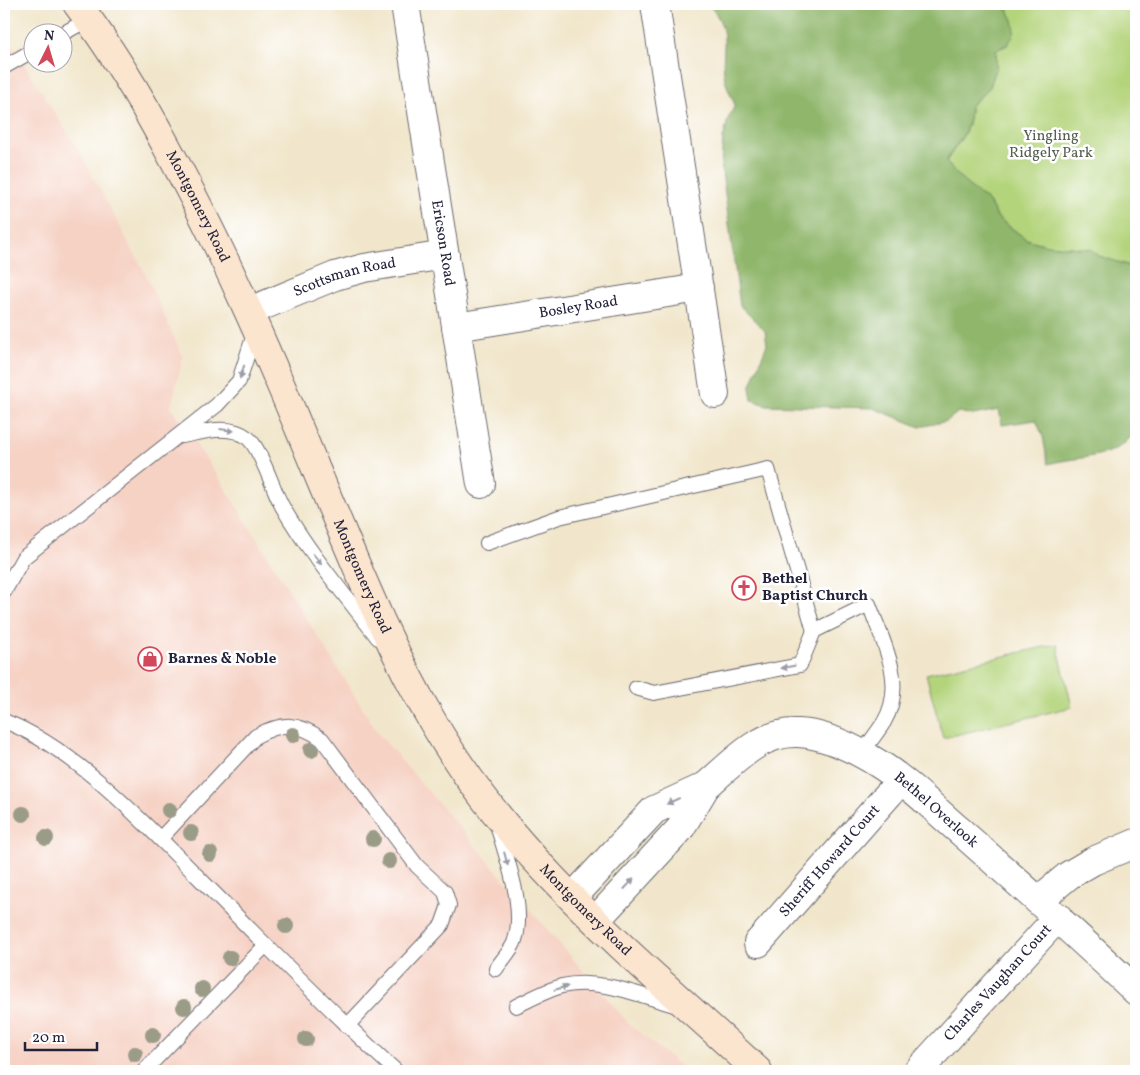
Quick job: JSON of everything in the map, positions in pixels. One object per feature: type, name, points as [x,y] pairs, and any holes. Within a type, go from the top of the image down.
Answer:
[{"type":"main road","name":"Montgomery Road","points":[[83,12],[146,107],[193,194],[253,318],[368,594],[405,673],[442,737],[493,812],[572,898],[758,1071]]},
{"type":"street","name":"Ericson Road","points":[[405,4],[480,484]]},
{"type":"street","points":[[655,4],[716,394]]},
{"type":"street","name":"Scottsman Road","points":[[253,318],[345,273],[364,268],[445,255]]},
{"type":"street","name":"Bosley Road","points":[[456,327],[699,288]]},
{"type":"street","name":"Bethel Overlook","points":[[572,898],[654,810],[706,786],[756,743],[779,735],[798,733],[823,738],[861,754],[901,780],[1048,908],[1136,991]]},
{"type":"street","name":"Sheriff Howard Court","points":[[758,943],[901,780]]},
{"type":"street","name":"Bethel Overlook","points":[[596,920],[680,829],[706,786]]},
{"type":"street","name":"Charles Vaughan Court","points":[[918,1071],[1048,908],[1069,875],[1093,861],[1136,843]]},
{"type":"lane","points":[[72,24],[83,12]]},
{"type":"lane","points":[[4,67],[22,57]]},
{"type":"lane","points":[[4,592],[23,558],[79,512],[179,437],[217,405],[239,381],[253,318]]},
{"type":"lane","points":[[179,437],[219,429],[236,431],[249,439],[282,505],[311,551],[405,673]]},
{"type":"lane","points":[[487,543],[559,517],[768,469],[814,631],[800,665],[654,693],[636,688]]},
{"type":"lane","points":[[814,631],[870,604],[894,676],[893,699],[884,721],[861,754]]},
{"type":"lane","points":[[4,721],[70,757],[160,839],[347,1026],[396,1071]]},
{"type":"lane","points":[[160,839],[256,736],[273,727],[296,725],[310,730],[322,739],[417,866],[446,892],[449,905],[442,925],[347,1026]]},
{"type":"lane","points":[[493,812],[518,904],[518,923],[514,944],[496,969]]},
{"type":"lane","points":[[144,1071],[266,945]]},
{"type":"lane","points":[[516,1006],[562,986],[587,984],[605,986],[693,1010]]},
{"type":"shaded area","points":[[4,32],[22,61],[22,72],[29,72],[79,151],[145,273],[183,357],[171,407],[217,475],[378,733],[630,1025],[687,1071],[4,1071]]},
{"type":"green space","points":[[708,4],[1003,4],[1014,24],[1013,36],[1004,46],[996,50],[996,68],[990,87],[970,106],[966,130],[946,162],[964,182],[989,202],[998,218],[1026,239],[1047,245],[1090,249],[1099,256],[1136,268],[1136,430],[1128,440],[1108,452],[1048,464],[1043,437],[1036,420],[1002,425],[999,410],[973,415],[958,412],[947,421],[920,427],[873,408],[766,405],[752,400],[750,388],[767,344],[765,331],[740,306],[721,164],[723,139],[728,119],[735,105],[727,86],[724,72],[724,34],[716,15]]},
{"type":"green space","name":"Yingling Ridgely Park","points":[[1003,4],[1136,4],[1136,268],[1099,256],[1090,249],[1047,245],[1026,239],[998,218],[989,202],[964,182],[946,162],[966,130],[970,116],[970,106],[990,87],[996,68],[996,50],[1008,45],[1009,10]]},
{"type":"green space","points":[[1057,644],[1072,707],[943,738],[926,674]]},
{"type":"place","name":"Bethel Baptist Church","points":[[744,588]]},
{"type":"place","name":"Barnes & Noble","points":[[150,659]]}]
